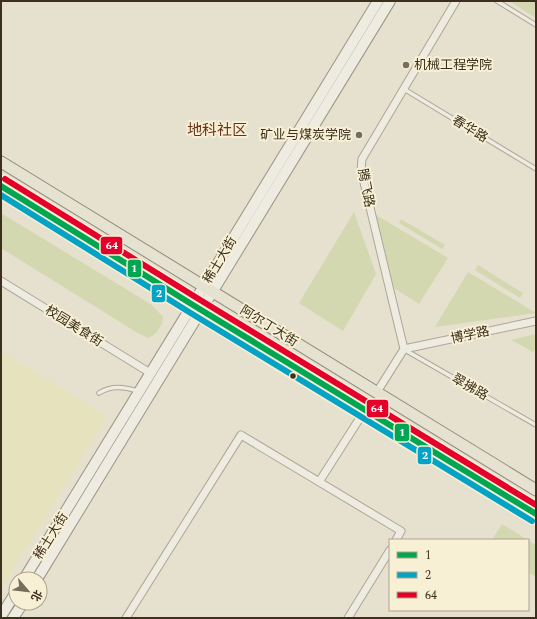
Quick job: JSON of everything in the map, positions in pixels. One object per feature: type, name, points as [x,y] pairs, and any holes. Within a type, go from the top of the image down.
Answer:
[{"type":"main road","name":"稀土大街","points":[[209,289],[378,1]]},
{"type":"main road","name":"稀土大街","points":[[42,571],[197,308],[390,1]]},
{"type":"main road","name":"阿尔丁大街","points":[[1,162],[536,490]]},
{"type":"main road","name":"阿尔丁大街","points":[[1,186],[197,308],[536,514]]},
{"type":"main road","name":"稀土大街","points":[[29,571],[139,391],[197,308]]},
{"type":"main road","points":[[1,616],[8,605]]},
{"type":"street","name":"腾飞路","points":[[404,349],[361,170],[362,159],[456,1]]},
{"type":"street","name":"校园美食街","points":[[1,281],[147,371]]},
{"type":"street","name":"博学路","points":[[404,349],[536,321]]},
{"type":"street","points":[[377,392],[404,349]]},
{"type":"street","points":[[319,482],[365,410]]},
{"type":"street","points":[[126,618],[241,435],[401,531],[397,539]]},
{"type":"street","points":[[348,618],[389,552]]},
{"type":"lane","points":[[497,1],[536,25]]},
{"type":"lane","name":"春华路","points":[[404,88],[536,169]]},
{"type":"lane","name":"翠拂路","points":[[404,349],[536,425]]},
{"type":"lane","points":[[99,393],[106,388],[116,387],[139,391]]},
{"type":"shaded area","points":[[1,351],[102,413],[105,420],[13,571],[8,571],[8,579],[1,590]]},
{"type":"green space","points":[[509,1],[536,1],[536,18]]},
{"type":"green space","points":[[354,212],[376,274],[343,331],[299,303]]},
{"type":"green space","points":[[1,213],[152,305],[163,317],[162,324],[158,330],[154,335],[148,338],[136,332],[1,248]]},
{"type":"green space","points":[[376,215],[448,258],[419,304],[394,288]]},
{"type":"green space","points":[[401,219],[445,245],[442,249],[399,223]]},
{"type":"green space","points":[[478,265],[523,293],[520,298],[475,270]]},
{"type":"green space","points":[[468,272],[536,313],[435,327]]},
{"type":"green space","points":[[536,334],[536,347],[533,352],[511,340]]},
{"type":"green space","points":[[502,524],[526,539],[493,539]]},
{"type":"green space","points":[[529,541],[536,545],[536,577],[529,573]]},
{"type":"transit line","name":"64","points":[[5,179],[536,505]]},
{"type":"transit line","name":"1","points":[[1,186],[536,514]]},
{"type":"transit line","name":"2","points":[[1,195],[189,312],[532,521]]},
{"type":"place","name":"机械工程学院","points":[[406,65]]},
{"type":"place","name":"矿业与煤炭学院","points":[[359,135]]},
{"type":"district","name":"地科社区","points":[[217,130]]}]
